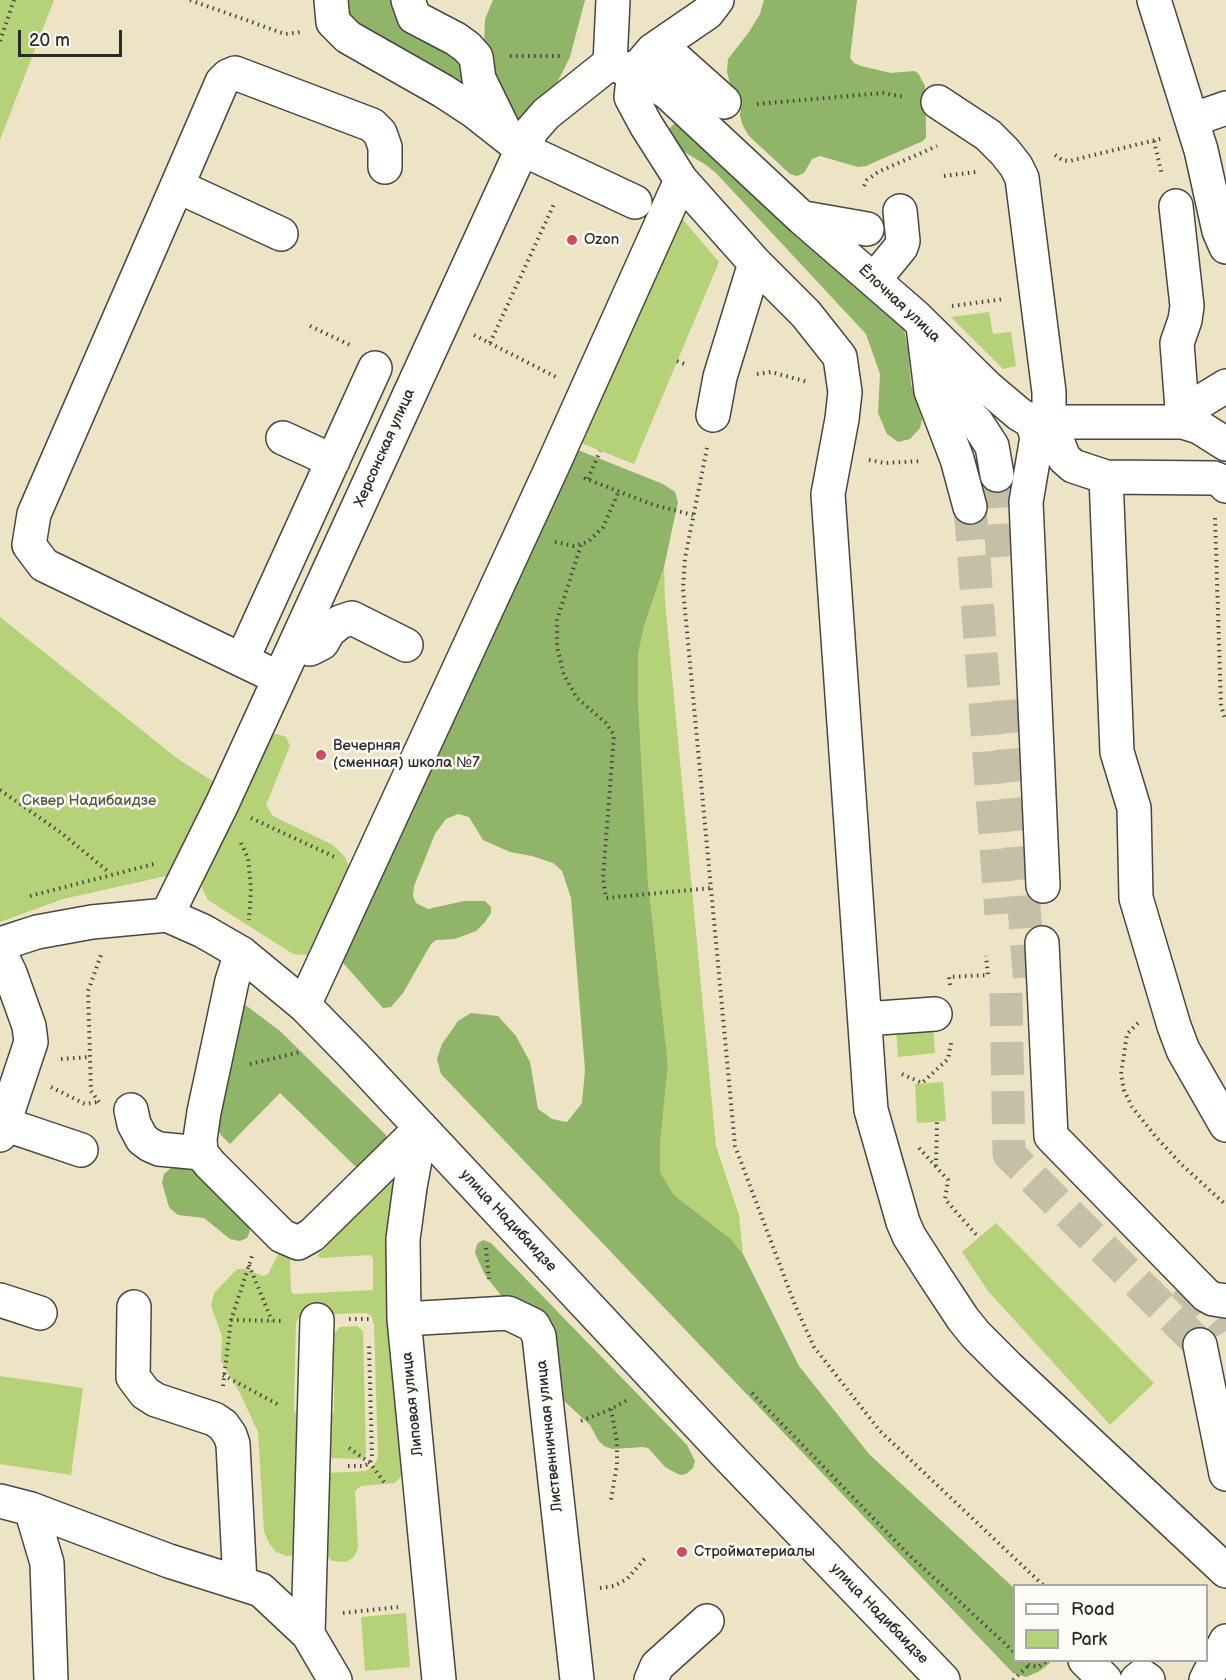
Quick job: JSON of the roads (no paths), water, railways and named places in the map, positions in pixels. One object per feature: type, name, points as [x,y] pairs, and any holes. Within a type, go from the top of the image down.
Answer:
[{"type":"street","points":[[408,0],[414,17],[456,39],[476,57],[479,79],[501,127],[522,149]]},
{"type":"street","points":[[613,0],[632,62],[631,97],[646,125],[681,180],[755,263],[806,314],[840,357],[845,392],[828,494],[871,1110],[903,1222],[909,1236],[963,1319],[1008,1367],[1226,1571]]},
{"type":"street","name":"Херсонская улица","points":[[167,915],[222,804],[443,319],[532,130],[546,114],[707,13],[717,0]]},
{"type":"street","points":[[1155,0],[1194,126],[1219,231],[1226,248]]},
{"type":"street","points":[[332,11],[348,37],[443,91],[475,112],[522,149],[635,202]]},
{"type":"street","points":[[632,62],[677,60],[724,102]]},
{"type":"street","name":"Ёлочная улица","points":[[632,62],[802,218],[874,280],[987,387],[1019,414],[1041,421]]},
{"type":"street","points":[[279,678],[44,565],[29,544],[34,514],[222,82],[228,76],[235,73],[372,125],[380,134],[385,147],[385,166]]},
{"type":"street","points":[[938,102],[988,135],[1005,152],[1022,178],[1049,392],[1037,437],[1026,502],[1043,886]]},
{"type":"street","points":[[1194,126],[1226,108]]},
{"type":"street","points":[[304,1005],[681,180]]},
{"type":"street","points":[[177,186],[281,234]]},
{"type":"street","points":[[1176,206],[1187,306],[1185,320],[1176,343],[1184,422]]},
{"type":"street","points":[[874,280],[901,247],[903,241],[900,211]]},
{"type":"street","points":[[802,218],[867,229]]},
{"type":"street","points":[[713,415],[720,377],[755,263]]},
{"type":"street","points":[[923,326],[932,391],[957,459],[970,507]]},
{"type":"street","points":[[242,660],[375,368]]},
{"type":"street","points":[[929,374],[982,430],[993,446],[997,475]]},
{"type":"street","points":[[1184,422],[1195,405],[1226,386]]},
{"type":"street","points":[[1041,421],[1184,422],[1199,427],[1226,444]]},
{"type":"street","points":[[1041,421],[1064,458],[1073,466],[1106,477],[1220,482]]},
{"type":"street","points":[[283,438],[333,461]]},
{"type":"street","points":[[1106,477],[1117,752],[1134,808],[1136,898],[1183,1050],[1226,1125]]},
{"type":"street","points":[[296,644],[310,650],[322,643],[329,631],[340,622],[352,618],[406,645]]},
{"type":"street","name":"улица Надибаидзе","points":[[0,944],[37,932],[92,922],[167,915],[203,931],[241,953],[304,1005],[728,1456],[943,1680]]},
{"type":"street","points":[[1042,943],[1051,1136],[1206,1295],[1213,1299],[1226,1301]]},
{"type":"street","points":[[0,953],[10,973],[31,1042],[2,1129],[81,1150]]},
{"type":"street","points":[[241,953],[232,981],[212,1072],[200,1139],[201,1153],[282,1236],[298,1243],[312,1235],[421,1128]]},
{"type":"street","points":[[865,1019],[942,1002]]},
{"type":"street","points":[[118,1108],[134,1124],[142,1139],[150,1145],[159,1149],[201,1153]]},
{"type":"street","name":"Липовая улица","points":[[421,1128],[403,1239],[404,1319],[439,1680]]},
{"type":"street","points":[[0,1300],[40,1312]]},
{"type":"street","points":[[134,1307],[133,1377],[145,1393],[156,1400],[214,1419],[223,1425],[230,1435],[233,1444],[240,1583]]},
{"type":"street","name":"Лиственничная улица","points":[[404,1319],[508,1314],[533,1325],[539,1336],[577,1680]]},
{"type":"street","points":[[308,1634],[317,1320]]},
{"type":"street","points":[[1200,1345],[1226,1474]]},
{"type":"street","points":[[15,1505],[169,1561],[261,1590],[308,1634],[335,1680]]},
{"type":"street","points":[[15,1505],[47,1563],[51,1680]]},
{"type":"street","points":[[651,1680],[657,1666],[708,1621]]},
{"type":"street","points":[[1206,1680],[1226,1641]]},
{"type":"street","points":[[1087,1662],[1105,1680]]},
{"type":"street","points":[[1137,1680],[1142,1676],[1148,1680]]},
{"type":"tunnel","points":[[997,475],[1003,563]]},
{"type":"tunnel","points":[[970,507],[1001,914]]},
{"type":"tunnel","points":[[1008,700],[1030,985]]},
{"type":"tunnel","points":[[1006,993],[1009,1154],[1200,1345]]},
{"type":"tunnel","points":[[1183,1284],[1226,1331]]},
{"type":"place","name":"Ozon","points":[[572,240]]},
{"type":"place","name":"Вечерняя (сменная) школа №7","points":[[321,755]]},
{"type":"place","name":"Стройматериалы","points":[[682,1552]]},
{"type":"park label","name":"Сквер Надибаидзе","points":[[89,801]]}]
